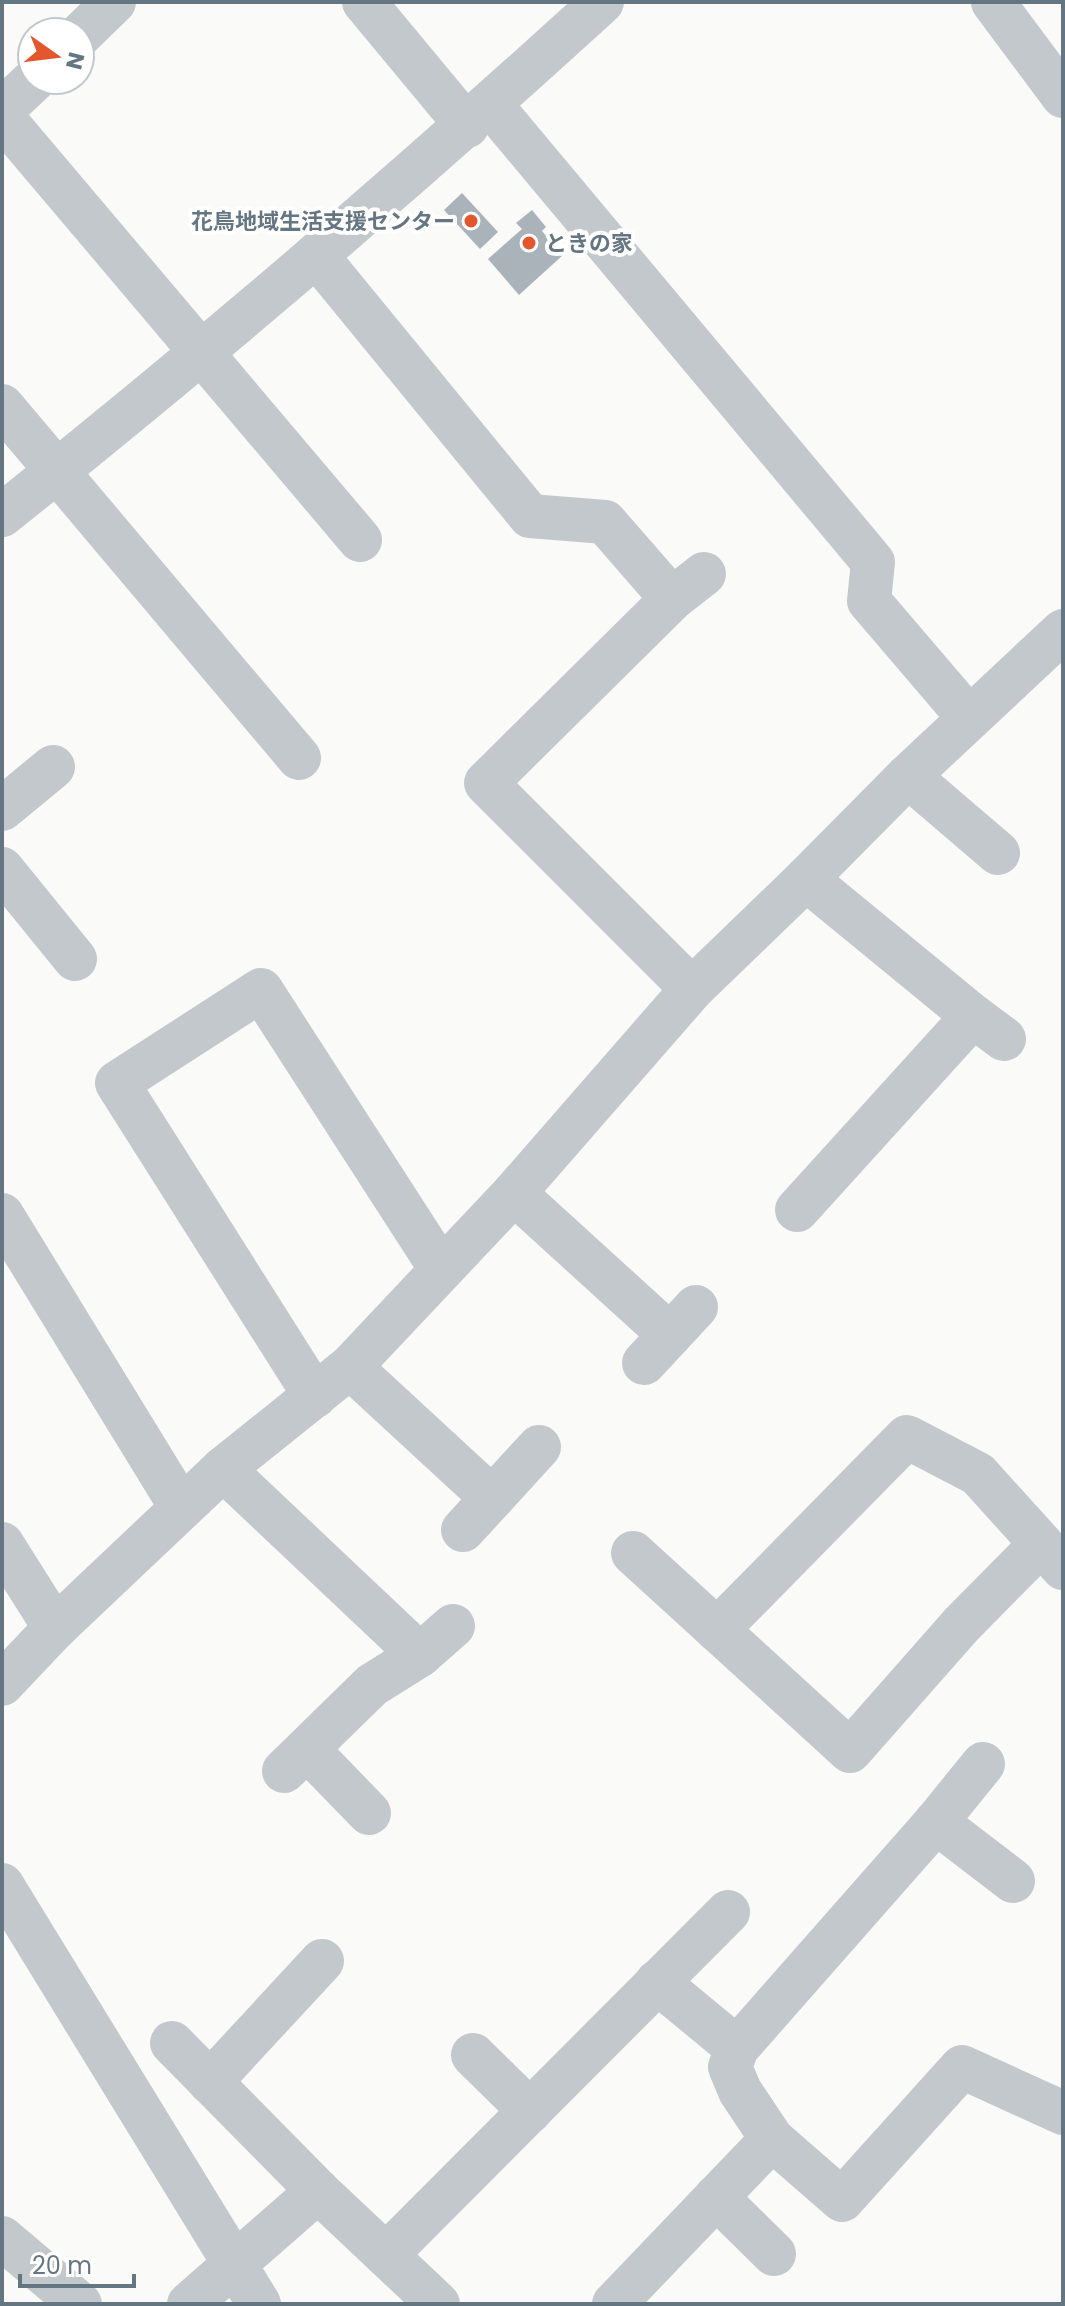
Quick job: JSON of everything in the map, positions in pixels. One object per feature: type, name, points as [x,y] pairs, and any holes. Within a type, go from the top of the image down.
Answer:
[{"type":"street","points":[[96,19],[114,2]]},
{"type":"street","points":[[364,2],[478,115],[873,562],[869,601],[969,718]]},
{"type":"street","points":[[2,515],[316,255],[478,115],[602,2]]},
{"type":"street","points":[[993,2],[1063,96]]},
{"type":"street","points":[[2,110],[17,96]]},
{"type":"street","points":[[2,117],[360,540]]},
{"type":"street","points":[[316,255],[530,516],[605,522],[688,586],[486,783],[692,989]]},
{"type":"street","points":[[2,406],[299,758]]},
{"type":"street","points":[[2,1684],[55,1628],[181,1507],[223,1469],[350,1367],[514,1193],[692,989],[908,776],[1063,631]]},
{"type":"street","points":[[2,809],[53,767]]},
{"type":"street","points":[[908,776],[998,853]]},
{"type":"street","points":[[2,869],[75,959]]},
{"type":"street","points":[[797,1210],[989,1028],[806,879]]},
{"type":"street","points":[[315,1396],[117,1083],[261,990],[441,1269]]},
{"type":"street","points":[[514,1193],[670,1335]]},
{"type":"street","points":[[2,1215],[14,1260],[181,1507]]},
{"type":"street","points":[[350,1367],[478,1514],[539,1447]]},
{"type":"street","points":[[633,1553],[717,1630],[850,1751],[961,1625],[1052,1556],[978,1474],[907,1437],[717,1630]]},
{"type":"street","points":[[223,1469],[420,1655]]},
{"type":"street","points":[[2,1544],[55,1628]]},
{"type":"street","points":[[369,1813],[296,1760],[372,1685],[420,1655],[453,1626]]},
{"type":"street","points":[[983,1764],[936,1822],[737,2048],[730,2067],[740,2091],[772,2139],[842,2200],[972,2051],[1063,2113]]},
{"type":"street","points":[[936,1822],[1013,1881]]},
{"type":"street","points":[[2,1885],[259,2304]]},
{"type":"street","points":[[386,2255],[728,1912]]},
{"type":"street","points":[[210,2082],[322,1961]]},
{"type":"street","points":[[657,1982],[737,2048]]},
{"type":"street","points":[[172,2043],[318,2191],[438,2304]]},
{"type":"street","points":[[473,2055],[530,2111]]},
{"type":"street","points":[[614,2304],[671,2224],[716,2197],[772,2139]]},
{"type":"street","points":[[189,2304],[318,2191]]},
{"type":"street","points":[[716,2197],[774,2254]]},
{"type":"street","points":[[2,2238],[80,2304]]},
{"type":"building","name":"花鳥地域生活支援センター","points":[[462,193],[498,232],[480,249],[444,210]]},
{"type":"building","name":"ときの家","points":[[532,210],[546,227],[542,231],[563,255],[519,295],[488,259],[522,229],[516,223]]},
{"type":"place","name":"花鳥地域生活支援センター","points":[[471,221]]},
{"type":"place","name":"ときの家","points":[[529,243]]}]
